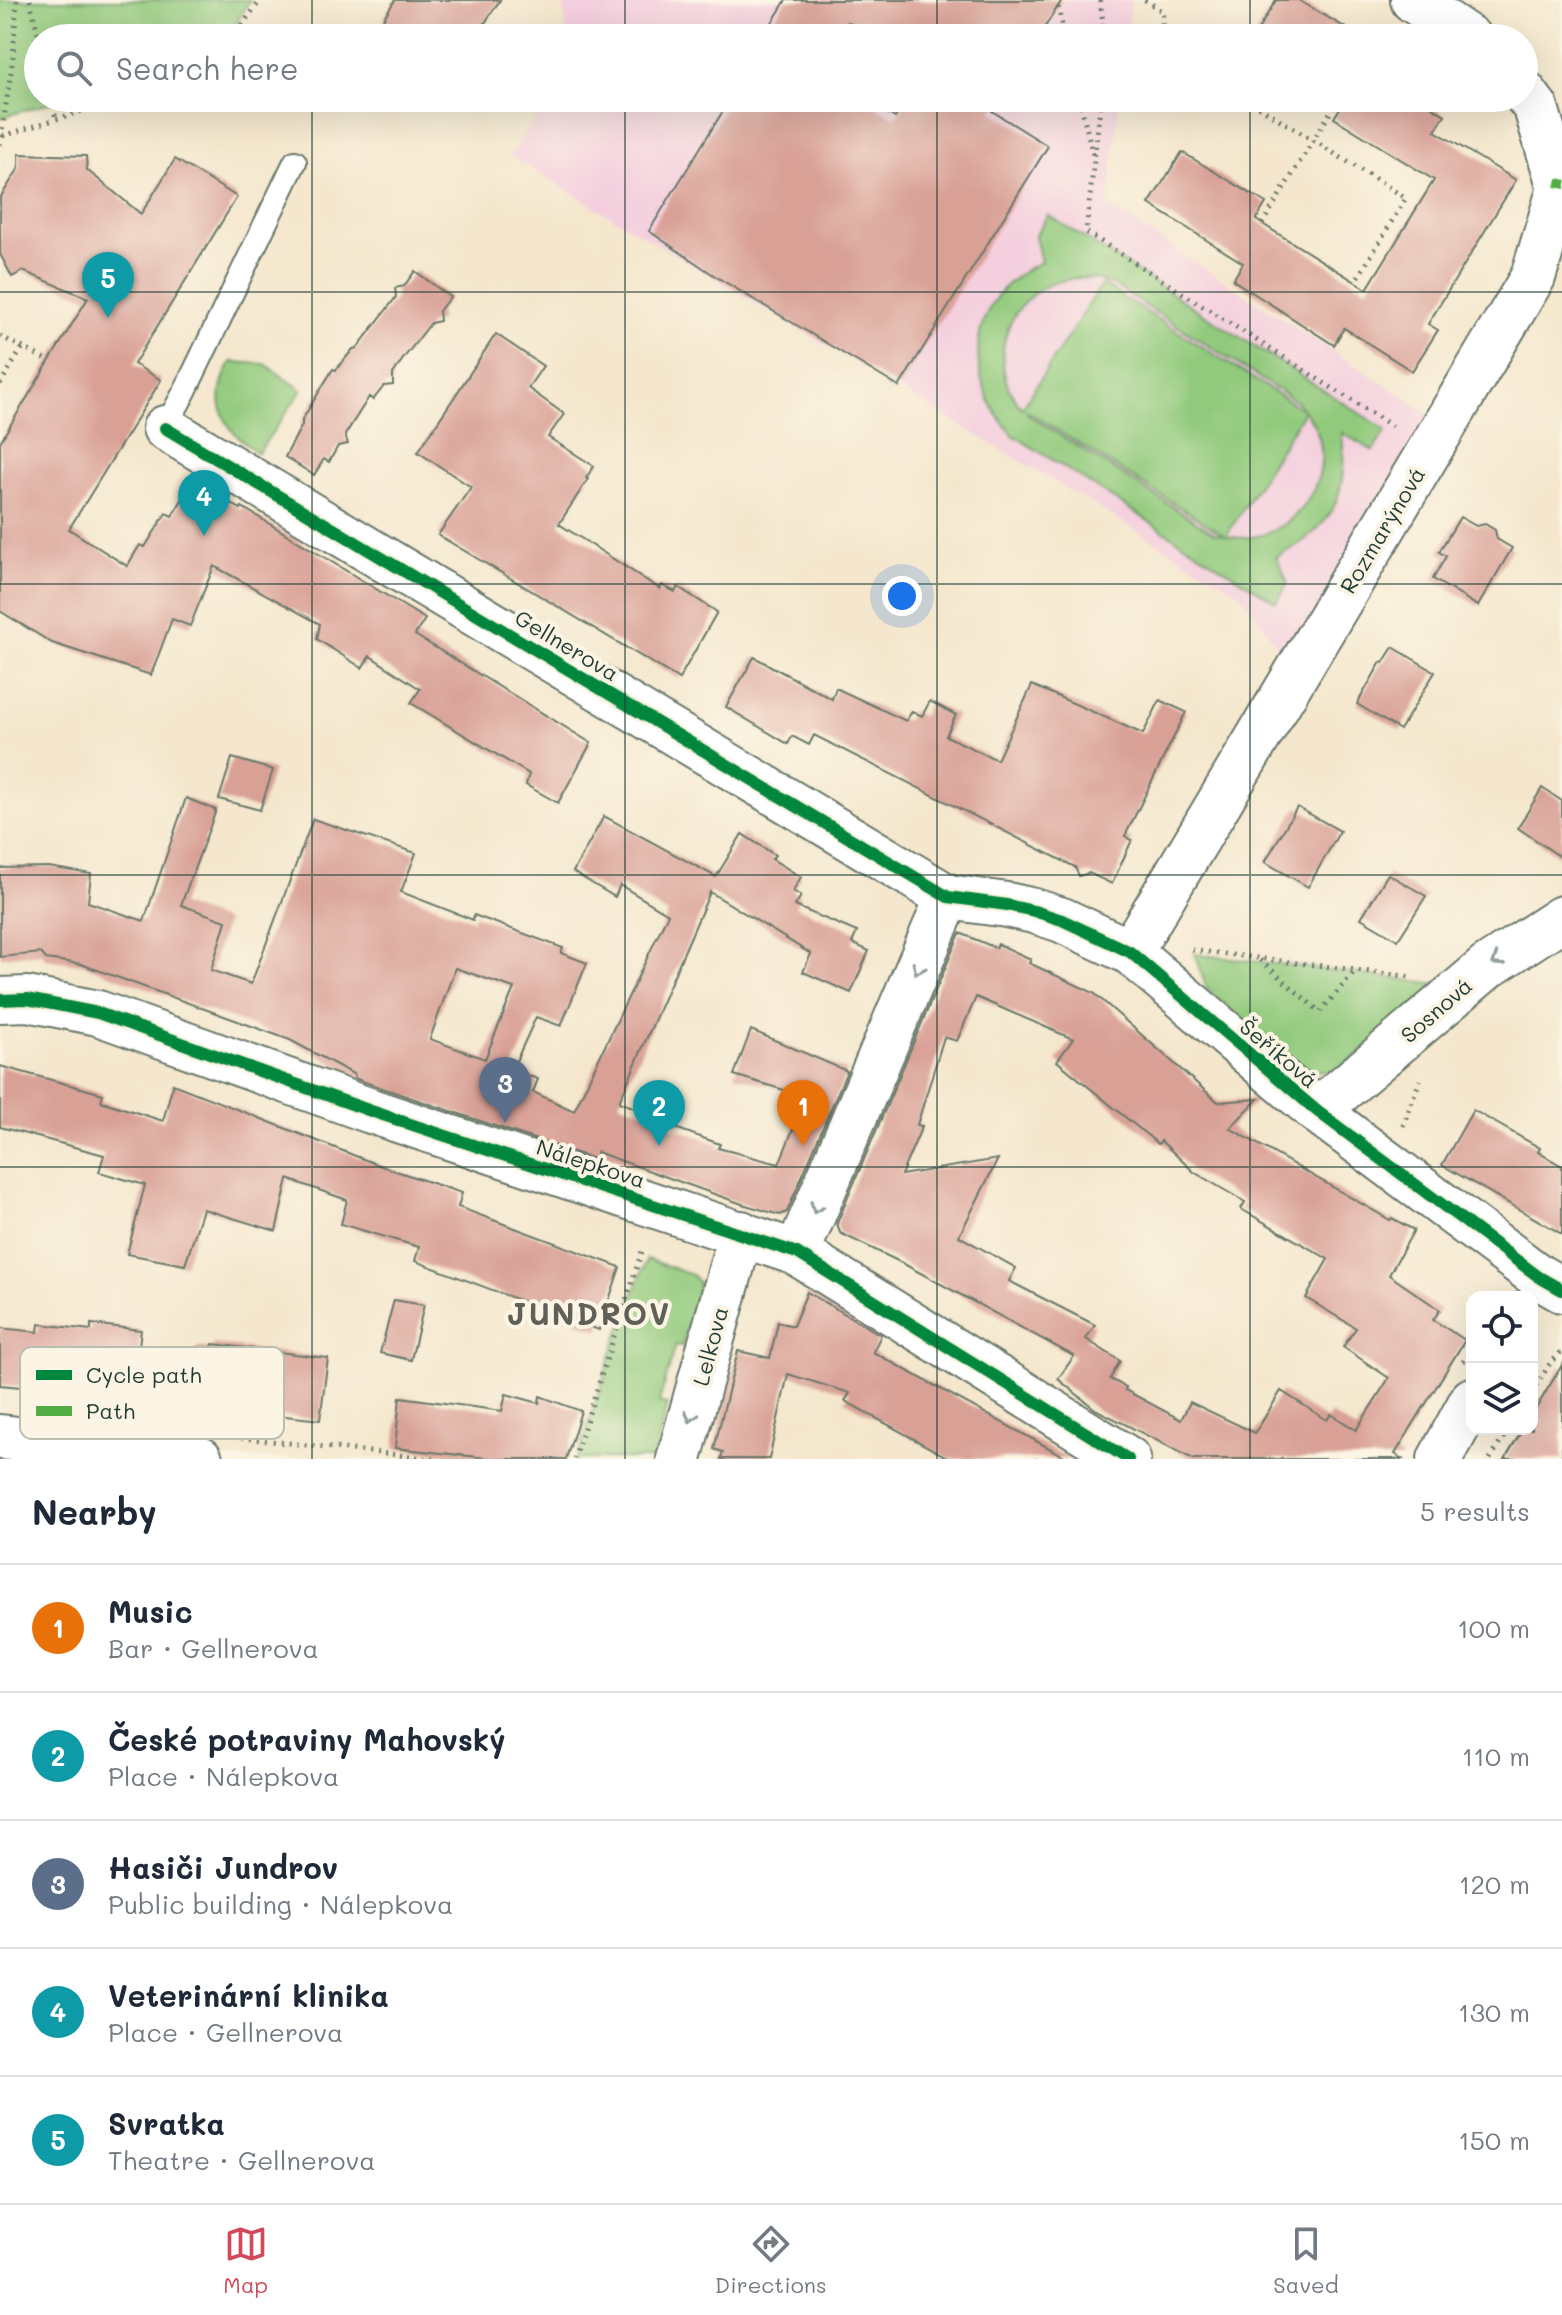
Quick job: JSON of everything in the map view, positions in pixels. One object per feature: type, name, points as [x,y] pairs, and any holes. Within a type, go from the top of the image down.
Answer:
[{"type":"street","points":[[1413,0],[1448,24]]},
{"type":"street","name":"Rozmarýnová","points":[[1130,952],[1533,277],[1560,188],[1537,112]]},
{"type":"street","name":"Gellnerova","points":[[165,428],[948,897]]},
{"type":"street","points":[[797,1253],[948,897]]},
{"type":"street","name":"Šeříková","points":[[948,897],[1034,911],[1062,920],[1130,952],[1317,1111],[1543,1288]]},
{"type":"street","name":"Sosnová","points":[[1317,1111],[1467,982],[1562,918]]},
{"type":"street","name":"Nálepkova","points":[[0,1000],[27,999],[98,1013],[371,1111],[797,1253],[1128,1459]]},
{"type":"street","name":"Lelkova","points":[[679,1459],[741,1233]]},
{"type":"street","points":[[1440,1459],[1466,1411]]},
{"type":"street","points":[[0,1437],[200,1459]]},
{"type":"lane","points":[[165,428],[295,162]]},
{"type":"path","points":[[0,145],[17,0]]},
{"type":"path","points":[[30,0],[36,24]]},
{"type":"path","points":[[243,24],[261,0]]},
{"type":"path","points":[[1100,0],[1103,24]]},
{"type":"path","points":[[1145,0],[1163,12],[1162,24]]},
{"type":"path","points":[[1058,7],[1062,24]]},
{"type":"path","points":[[55,112],[56,120]]},
{"type":"path","points":[[3,136],[80,112]]},
{"type":"path","points":[[1082,112],[1094,160]]},
{"type":"path","points":[[1099,112],[1086,232],[1392,426]]},
{"type":"path","points":[[1268,112],[1406,198],[1357,279]]},
{"type":"path","points":[[1262,224],[1330,112]]},
{"type":"path","points":[[0,336],[49,361]]},
{"type":"path","points":[[0,384],[23,347]]},
{"type":"path","points":[[0,373],[9,369]]},
{"type":"path","points":[[1154,912],[1172,923],[1174,935],[1189,949],[1260,960],[1467,982]]},
{"type":"path","points":[[1260,960],[1320,1012],[1356,970]]},
{"type":"path","points":[[1401,1132],[1418,1082],[1430,1072]]},
{"type":"path","points":[[574,1459],[642,1251]]},
{"type":"path","points":[[1538,1383],[1562,1351]]},
{"type":"path","points":[[1490,1459],[1505,1435]]},
{"type":"shaded area","points":[[563,0],[1131,0],[1128,24],[566,24]]},
{"type":"shaded area","points":[[540,112],[1118,112],[1108,206],[1435,417],[1291,664],[1239,592],[510,156]]},
{"type":"green space","points":[[0,0],[250,0],[236,24],[24,24],[24,111],[0,118]]},
{"type":"green space","points":[[1048,215],[1386,430],[1373,451],[1342,433],[1343,475],[1339,493],[1324,522],[1311,535],[1276,557],[1288,583],[1276,602],[1013,435],[996,413],[984,389],[979,364],[979,340],[985,317],[998,295],[1016,277],[1041,262],[1035,236]],"holes":[[[1076,278],[1095,279],[1113,285],[1297,402],[1303,410],[1102,284],[1022,408],[1005,378],[1004,344],[1008,328],[1016,313],[1041,289]],[[1025,410],[1224,535],[1214,533]],[[1304,411],[1317,432],[1321,455],[1318,478],[1308,499],[1293,517],[1273,530],[1251,537],[1226,536]]]},
{"type":"green space","points":[[231,362],[265,364],[302,390],[258,453],[236,434],[223,414],[221,390]]},
{"type":"green space","points":[[1194,954],[1448,985],[1335,1072],[1312,1071],[1300,1067],[1284,1055],[1207,989]]},
{"type":"green space","points":[[647,1259],[692,1275],[699,1283],[682,1346],[676,1345],[659,1402],[668,1405],[653,1459],[577,1459],[617,1337]]},
{"type":"building","points":[[395,0],[500,0],[484,24],[391,24],[383,19]]},
{"type":"building","points":[[786,0],[1062,0],[1047,24],[771,24]]},
{"type":"building","points":[[1276,0],[1298,0],[1339,24],[1261,24]]},
{"type":"building","points":[[722,112],[885,112],[895,118],[899,112],[994,112],[1048,146],[899,387],[715,276],[649,231]]},
{"type":"building","points":[[1338,112],[1440,112],[1445,115],[1435,131],[1516,180],[1428,324],[1438,330],[1412,371],[1344,328],[1334,345],[1233,280],[1243,263],[1149,204],[1182,152],[1266,203],[1256,220],[1367,289],[1434,180],[1334,118]]},
{"type":"building","points":[[19,154],[86,156],[87,170],[141,214],[175,159],[237,197],[134,364],[161,380],[69,529],[127,566],[140,545],[145,547],[166,513],[172,516],[193,482],[242,507],[425,619],[415,635],[591,743],[558,803],[526,785],[529,774],[411,703],[420,689],[370,656],[362,668],[317,639],[320,624],[214,566],[190,626],[172,619],[151,675],[52,643],[0,611],[0,442],[88,298],[23,271],[12,277],[0,254],[0,198],[19,168]]},
{"type":"building","points":[[415,271],[450,297],[439,311],[440,321],[431,323],[403,359],[393,374],[393,385],[384,386],[373,400],[369,397],[345,435],[348,444],[338,446],[329,462],[324,459],[314,475],[285,457],[302,420],[333,369],[336,370],[357,348],[396,297],[395,288],[404,286]]},
{"type":"building","points":[[496,334],[543,366],[528,388],[564,414],[548,437],[594,466],[559,524],[660,589],[662,585],[675,592],[678,587],[717,612],[679,679],[438,535],[471,487],[418,452]]},
{"type":"building","points":[[1460,517],[1476,526],[1485,524],[1495,530],[1497,539],[1512,548],[1478,606],[1433,579],[1446,556],[1439,552]]},
{"type":"building","points":[[1393,647],[1435,672],[1400,730],[1357,704]]},
{"type":"building","points":[[754,657],[832,699],[836,688],[906,721],[912,711],[922,716],[930,701],[956,715],[946,736],[997,760],[1032,685],[1143,734],[1160,700],[1186,712],[1125,836],[1132,840],[1112,884],[1089,873],[1079,876],[1075,867],[814,735],[809,745],[792,736],[788,744],[726,707]]},
{"type":"building","points":[[232,758],[273,770],[260,810],[219,799]]},
{"type":"building","points":[[1542,788],[1562,801],[1562,858],[1518,828]]},
{"type":"building","points":[[186,798],[216,810],[181,905],[226,921],[211,970],[251,984],[313,819],[416,853],[401,892],[473,920],[474,915],[563,948],[561,953],[587,963],[561,1026],[536,1017],[512,1070],[538,1079],[533,1092],[574,1111],[668,914],[620,885],[615,897],[573,872],[604,816],[716,877],[742,834],[775,855],[772,859],[801,877],[793,891],[801,896],[795,906],[857,932],[852,943],[869,951],[851,993],[803,972],[811,954],[710,892],[619,1102],[663,1118],[661,1123],[720,1144],[718,1148],[779,1164],[800,1112],[790,1109],[794,1093],[734,1075],[751,1030],[847,1071],[787,1212],[780,1215],[597,1152],[594,1159],[379,1087],[354,1078],[355,1075],[290,1040],[81,964],[46,959],[41,953],[0,957],[0,868],[49,867],[91,874],[88,902],[144,921]],"holes":[[[455,968],[514,988],[485,1059],[430,1039]]]},
{"type":"building","points":[[1297,807],[1340,831],[1308,887],[1265,862]]},
{"type":"building","points":[[1388,874],[1426,896],[1398,940],[1361,918]]},
{"type":"building","points":[[960,933],[996,948],[998,944],[1031,959],[1029,963],[1094,993],[1218,1102],[1258,1099],[1230,1128],[1390,1220],[1392,1218],[1414,1230],[1389,1275],[1440,1310],[1433,1320],[1465,1340],[1395,1454],[1403,1459],[1193,1459],[1095,1409],[1058,1379],[1074,1356],[840,1233],[837,1223]],"holes":[[[976,997],[1073,1039],[1057,1061],[1158,1144],[1161,1141],[1194,1172],[1245,1202],[1241,1209],[1328,1259],[1306,1298],[1356,1328],[1343,1347],[1389,1378],[1356,1430],[1331,1414],[1327,1420],[1281,1391],[1255,1433],[1190,1402],[1181,1420],[1125,1390],[1126,1387],[1110,1379],[1120,1361],[1086,1339],[1095,1325],[1009,1281],[1016,1268],[959,1236],[998,1159],[901,1175],[922,1126],[917,1125],[944,1037],[957,1041]]]},
{"type":"building","points":[[0,1066],[103,1094],[101,1101],[163,1121],[173,1084],[381,1166],[462,1193],[458,1207],[620,1267],[599,1330],[415,1261],[419,1247],[341,1224],[347,1200],[288,1179],[276,1231],[203,1209],[185,1265],[127,1254],[145,1185],[99,1172],[104,1155],[0,1127]]},
{"type":"building","points":[[1473,1110],[1540,1148],[1538,1152],[1562,1166],[1562,1234],[1442,1165]]},
{"type":"building","points":[[807,1292],[881,1335],[873,1352],[1069,1459],[950,1459],[845,1401],[850,1393],[788,1374],[769,1459],[721,1459],[723,1452],[714,1449],[738,1351],[770,1358],[778,1322],[793,1326]]},
{"type":"building","points":[[394,1300],[424,1305],[411,1360],[380,1353]]},
{"type":"building","points":[[39,1324],[91,1330],[91,1324],[141,1330],[139,1347],[20,1347],[20,1387],[0,1385],[0,1328],[38,1332]]},
{"type":"building","points":[[284,1353],[328,1358],[320,1420],[284,1416]]},
{"type":"building","points":[[1562,1365],[1562,1459],[1505,1459],[1519,1435],[1538,1435],[1538,1405]]},
{"type":"building","points":[[506,1394],[539,1403],[540,1396],[581,1411],[566,1459],[497,1459],[395,1448],[400,1397],[502,1411]]},
{"type":"marked path","points":[[1560,188],[1562,179]]},
{"type":"cycle path","points":[[165,428],[948,897],[1034,911],[1062,920],[1130,952],[1317,1111],[1539,1277],[1562,1290]]},
{"type":"cycle path","points":[[0,1000],[27,999],[98,1013],[371,1111],[797,1253],[1128,1459]]},
{"type":"place","name":"Svratka","points":[[108,318]]},
{"type":"place","name":"Veterinární klinika","points":[[204,536]]},
{"type":"place","name":"Hasiči Jundrov","points":[[505,1123]]},
{"type":"place","name":"České potraviny Mahovský","points":[[659,1146]]},
{"type":"place","name":"Music","points":[[803,1146]]},
{"type":"district","name":"JUNDROV","points":[[589,1313]]}]
